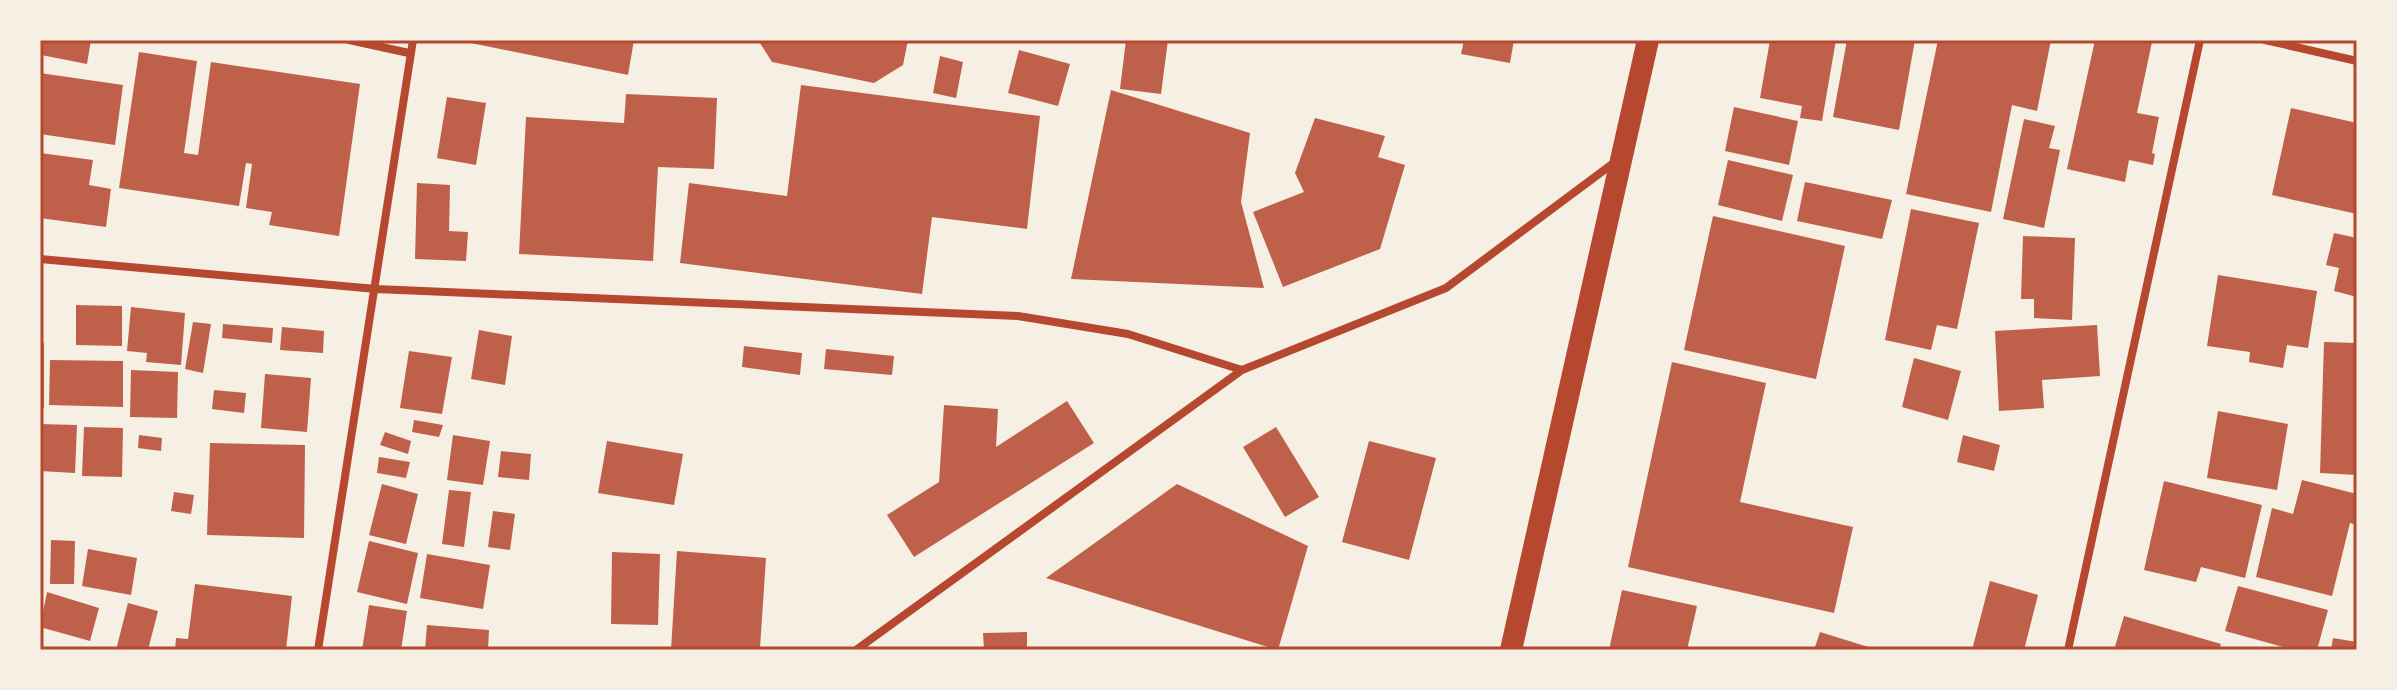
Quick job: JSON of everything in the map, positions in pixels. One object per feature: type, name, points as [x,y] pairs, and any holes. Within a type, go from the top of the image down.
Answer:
[{"type":"highway","points":[[1511,650],[1648,40]]},
{"type":"street","points":[[349,40],[409,53]]},
{"type":"street","points":[[318,650],[413,40]]},
{"type":"street","points":[[2068,650],[2200,40]]},
{"type":"street","points":[[2265,40],[2357,61]]},
{"type":"street","points":[[856,650],[1242,370],[1446,288],[1621,158]]},
{"type":"street","points":[[40,259],[376,289],[1018,316],[1128,334],[1242,370]]},
{"type":"building","points":[[44,40],[91,40],[87,64],[41,55]]},
{"type":"building","points":[[456,40],[634,40],[628,75]]},
{"type":"building","points":[[758,40],[908,40],[903,65],[874,83],[772,62]]},
{"type":"building","points":[[1126,40],[1168,40],[1161,94],[1120,89]]},
{"type":"building","points":[[1464,40],[1514,40],[1510,63],[1461,54]]},
{"type":"building","points":[[1770,40],[1836,40],[1822,121],[1800,118],[1802,106],[1760,98]]},
{"type":"building","points":[[1847,40],[1915,40],[1899,130],[1833,117]]},
{"type":"building","points":[[1938,40],[2051,40],[2037,111],[2012,105],[1991,212],[1906,194]]},
{"type":"building","points":[[2095,40],[2152,42],[2137,113],[2159,117],[2152,153],[2155,154],[2153,165],[2129,160],[2125,182],[2067,169]]},
{"type":"building","points":[[1019,50],[1070,64],[1058,106],[1008,93]]},
{"type":"building","points":[[139,52],[197,61],[184,153],[198,155],[211,62],[360,84],[339,236],[269,225],[272,212],[246,208],[252,164],[246,163],[239,206],[119,188]]},
{"type":"building","points":[[940,56],[963,62],[956,98],[933,93]]},
{"type":"building","points":[[40,73],[123,85],[115,145],[40,134]]},
{"type":"building","points":[[801,85],[1040,116],[1027,229],[932,217],[922,294],[680,263],[689,183],[787,196]]},
{"type":"building","points":[[1111,90],[1250,133],[1241,202],[1264,288],[1071,279]]},
{"type":"building","points":[[626,94],[717,98],[714,169],[658,167],[653,261],[519,254],[526,117],[624,123]]},
{"type":"building","points":[[447,97],[486,103],[476,165],[437,158]]},
{"type":"building","points":[[1734,107],[1798,121],[1789,165],[1725,151]]},
{"type":"building","points":[[2291,108],[2357,123],[2357,214],[2272,195]]},
{"type":"building","points":[[1315,118],[1385,136],[1378,157],[1405,165],[1380,249],[1283,287],[1253,212],[1304,192],[1295,173]]},
{"type":"building","points":[[2024,119],[2055,126],[2049,148],[2060,150],[2044,228],[2003,219]]},
{"type":"building","points":[[40,153],[93,160],[89,185],[111,189],[106,227],[40,218]]},
{"type":"building","points":[[1728,160],[1793,175],[1782,221],[1718,205]]},
{"type":"building","points":[[1805,182],[1892,200],[1882,239],[1797,221]]},
{"type":"building","points":[[417,183],[450,185],[449,231],[468,232],[466,261],[415,259]]},
{"type":"building","points":[[1911,209],[1979,223],[1957,329],[1937,325],[1931,350],[1885,340]]},
{"type":"building","points":[[1713,216],[1845,246],[1816,379],[1684,350]]},
{"type":"building","points":[[2334,233],[2357,238],[2357,297],[2334,291],[2339,268],[2326,265]]},
{"type":"building","points":[[2023,236],[2075,238],[2072,320],[2034,318],[2034,299],[2021,299]]},
{"type":"building","points":[[2218,275],[2317,291],[2308,348],[2287,345],[2283,368],[2249,362],[2250,352],[2207,346]]},
{"type":"building","points":[[76,305],[122,306],[122,346],[76,345]]},
{"type":"building","points":[[131,307],[185,313],[181,365],[146,362],[147,353],[127,351]]},
{"type":"building","points":[[193,322],[211,324],[203,373],[185,369]]},
{"type":"building","points":[[223,324],[273,328],[272,343],[222,338]]},
{"type":"building","points":[[2097,325],[2100,376],[2042,380],[2044,408],[1999,411],[1995,331]]},
{"type":"building","points":[[282,327],[324,331],[323,353],[280,350]]},
{"type":"building","points":[[479,330],[512,336],[505,385],[471,379]]},
{"type":"building","points":[[2324,342],[2357,343],[2357,475],[2320,473]]},
{"type":"building","points":[[40,343],[44,343],[44,408],[40,408]]},
{"type":"building","points":[[744,346],[802,353],[800,375],[742,367]]},
{"type":"building","points":[[826,349],[894,356],[892,375],[824,369]]},
{"type":"building","points":[[409,351],[452,357],[442,414],[400,408]]},
{"type":"building","points":[[1914,358],[1961,371],[1948,420],[1902,407]]},
{"type":"building","points":[[50,360],[123,361],[123,407],[49,405]]},
{"type":"building","points":[[1672,362],[1766,383],[1740,502],[1853,527],[1834,613],[1628,567]]},
{"type":"building","points":[[131,370],[178,372],[177,418],[130,417]]},
{"type":"building","points":[[265,374],[311,378],[307,432],[261,428]]},
{"type":"building","points":[[214,390],[246,393],[244,413],[212,409]]},
{"type":"building","points":[[1067,401],[1094,443],[914,557],[887,515],[939,482],[944,405],[998,409],[996,447]]},
{"type":"building","points":[[2218,411],[2288,424],[2277,490],[2207,478]]},
{"type":"building","points":[[414,420],[443,425],[439,437],[412,432]]},
{"type":"building","points":[[40,424],[77,425],[75,473],[40,471]]},
{"type":"building","points":[[84,427],[123,428],[122,477],[82,476]]},
{"type":"building","points":[[1276,427],[1319,497],[1285,517],[1243,447]]},
{"type":"building","points":[[385,432],[411,441],[408,454],[380,445]]},
{"type":"building","points":[[139,435],[162,438],[161,451],[138,448]]},
{"type":"building","points":[[453,435],[490,441],[483,485],[447,480]]},
{"type":"building","points":[[1963,435],[2000,445],[1994,471],[1957,462]]},
{"type":"building","points":[[607,441],[683,454],[674,505],[598,493]]},
{"type":"building","points":[[1369,441],[1436,458],[1409,560],[1342,542]]},
{"type":"building","points":[[210,443],[305,445],[304,538],[207,535]]},
{"type":"building","points":[[501,451],[531,454],[529,480],[498,477]]},
{"type":"building","points":[[379,457],[410,462],[406,478],[377,473]]},
{"type":"building","points":[[2302,480],[2357,494],[2357,525],[2350,523],[2332,596],[2256,577],[2272,508],[2293,514]]},
{"type":"building","points":[[2164,481],[2262,505],[2245,578],[2201,567],[2196,582],[2144,570]]},
{"type":"building","points":[[382,484],[418,494],[406,544],[369,535]]},
{"type":"building","points":[[1177,484],[1308,546],[1278,650],[1046,578]]},
{"type":"building","points":[[449,490],[471,492],[464,547],[442,544]]},
{"type":"building","points":[[174,492],[194,495],[191,514],[171,511]]},
{"type":"building","points":[[493,511],[515,514],[510,550],[488,547]]},
{"type":"building","points":[[51,540],[75,541],[74,584],[50,584]]},
{"type":"building","points":[[369,541],[418,553],[407,604],[357,592]]},
{"type":"building","points":[[88,549],[137,558],[131,595],[82,586]]},
{"type":"building","points":[[677,551],[766,558],[760,648],[671,650]]},
{"type":"building","points":[[612,552],[660,554],[658,625],[611,624]]},
{"type":"building","points":[[427,554],[490,565],[483,609],[420,598]]},
{"type":"building","points":[[1990,581],[2038,595],[2024,650],[1972,650]]},
{"type":"building","points":[[195,584],[292,596],[286,650],[175,650],[176,638],[188,639]]},
{"type":"building","points":[[2238,586],[2328,610],[2317,650],[2294,650],[2225,631]]},
{"type":"building","points":[[1622,590],[1697,606],[1687,650],[1609,650]]},
{"type":"building","points":[[47,592],[99,608],[90,641],[40,627]]},
{"type":"building","points":[[128,603],[158,611],[148,650],[116,650]]},
{"type":"building","points":[[369,605],[407,611],[401,650],[362,650]]},
{"type":"building","points":[[2124,616],[2221,644],[2219,650],[2114,650]]},
{"type":"building","points":[[427,625],[489,630],[488,650],[425,650]]},
{"type":"building","points":[[1027,632],[1027,650],[984,650],[983,633]]},
{"type":"building","points":[[1820,632],[1875,649],[1875,650],[1814,650]]},
{"type":"building","points":[[2333,638],[2357,642],[2357,650],[2331,650]]}]
